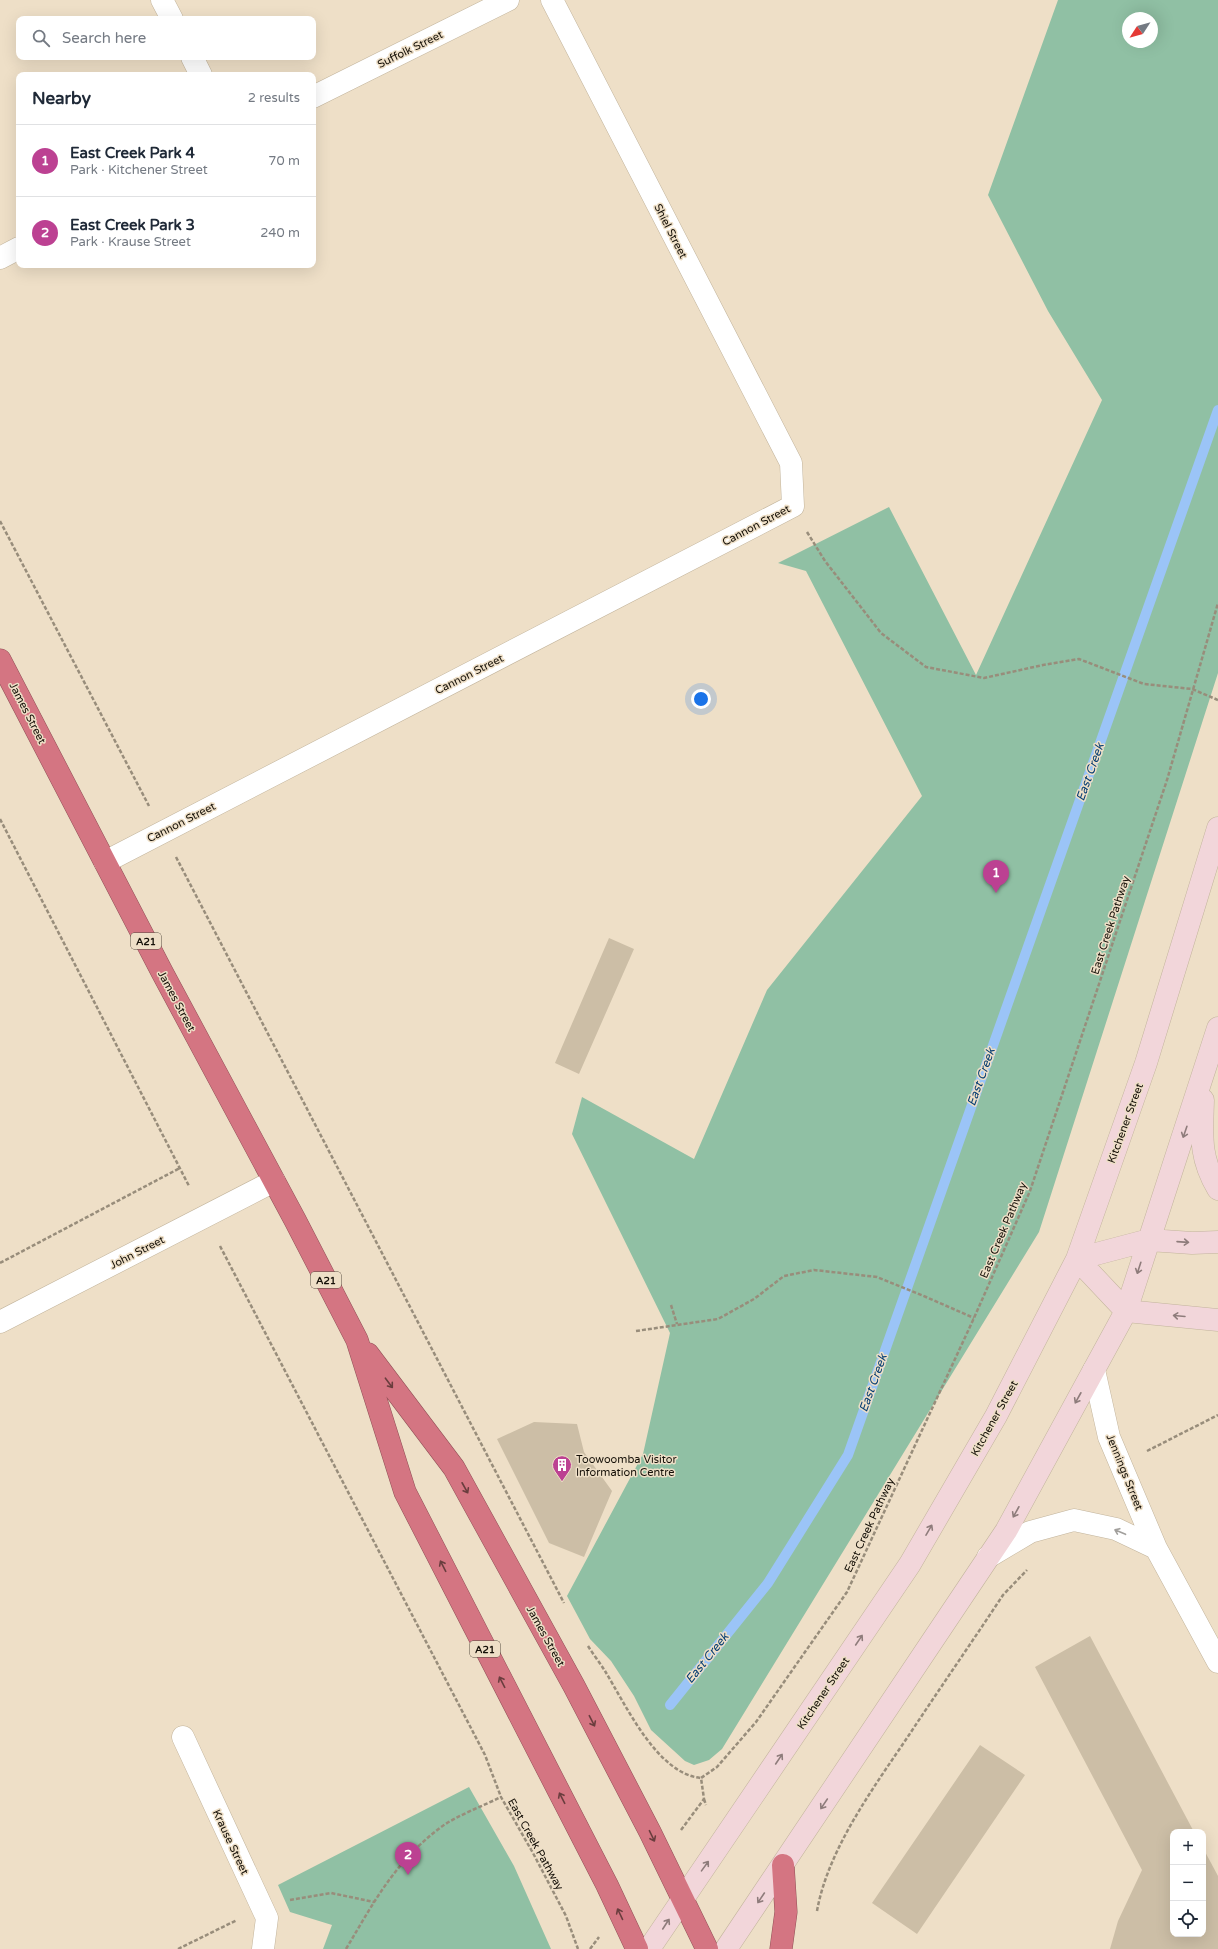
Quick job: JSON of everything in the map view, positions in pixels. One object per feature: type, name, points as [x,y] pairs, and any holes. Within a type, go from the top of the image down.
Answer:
[{"type":"highway","name":"James Street","points":[[0,660],[357,1340],[454,1468],[574,1686],[708,1949]]},
{"type":"highway","name":"James Street","points":[[357,1340],[405,1492],[607,1885],[637,1949]]},
{"type":"highway","points":[[781,1949],[786,1912],[783,1865]]},
{"type":"main road","name":"Kitchener Street","points":[[649,1949],[682,1898],[737,1821],[910,1564],[996,1416],[1077,1259],[1146,1063],[1218,828]]},
{"type":"main road","points":[[726,1949],[1006,1531],[1126,1311],[1205,1073],[1218,1028]]},
{"type":"main road","points":[[1205,1073],[1201,1143],[1210,1176],[1218,1189]]},
{"type":"main road","points":[[1218,1242],[1192,1243],[1149,1240],[1077,1259],[1126,1311],[1218,1320]]},
{"type":"street","points":[[162,0],[170,16]]},
{"type":"street","name":"Suffolk Street","points":[[316,96],[508,0]]},
{"type":"street","name":"Shiel Street","points":[[552,0],[791,463]]},
{"type":"street","points":[[194,60],[200,72]]},
{"type":"street","points":[[0,258],[16,250]]},
{"type":"street","name":"Cannon Street","points":[[105,862],[794,506],[791,463]]},
{"type":"street","name":"John Street","points":[[0,1322],[274,1181]]},
{"type":"street","name":"Jennings Street","points":[[1094,1370],[1109,1437],[1156,1548],[1218,1662]]},
{"type":"street","points":[[988,1558],[1030,1532],[1074,1520],[1116,1529],[1156,1548]]},
{"type":"street","name":"Krause Street","points":[[183,1737],[267,1918],[263,1949]]},
{"type":"path","points":[[794,506],[825,561],[881,632],[926,667],[984,678],[1079,659],[1144,684],[1192,689],[1218,700]]},
{"type":"path","points":[[0,521],[149,806]]},
{"type":"path","name":"East Creek Pathway","points":[[701,1778],[717,1767],[756,1722],[847,1592],[974,1318],[1030,1191],[1167,780],[1218,603]]},
{"type":"path","points":[[0,819],[189,1186]]},
{"type":"path","points":[[175,855],[566,1606]]},
{"type":"path","points":[[0,1263],[180,1168]]},
{"type":"path","points":[[220,1246],[485,1755],[501,1797]]},
{"type":"path","points":[[636,1330],[718,1319],[754,1299],[784,1276],[814,1270],[877,1277],[926,1296],[974,1318]]},
{"type":"path","points":[[670,1305],[677,1324]]},
{"type":"path","points":[[1121,1465],[1218,1415]]},
{"type":"path","points":[[817,1912],[824,1883],[838,1852],[867,1797],[1004,1595],[1029,1568]]},
{"type":"path","points":[[584,1641],[605,1671],[639,1730],[672,1765],[691,1777],[701,1778],[706,1805]]},
{"type":"path","name":"East Creek Pathway","points":[[346,1949],[384,1885],[408,1855],[442,1826],[501,1797],[533,1853],[566,1916],[578,1949]]},
{"type":"path","points":[[697,1808],[704,1799]]},
{"type":"path","points":[[590,1949],[595,1942]]},
{"type":"green space","points":[[1058,0],[1218,0],[1218,673],[1039,1232],[722,1749],[709,1760],[694,1765],[685,1761],[651,1730],[634,1696],[611,1661],[590,1639],[567,1596],[643,1454],[670,1333],[572,1134],[582,1097],[694,1159],[767,990],[922,796],[806,571],[778,563],[889,507],[976,675],[1102,400],[1048,311],[988,195]]},
{"type":"green space","points":[[469,1787],[514,1866],[551,1949],[323,1949],[332,1925],[290,1912],[278,1885]]},
{"type":"building","points":[[609,938],[634,949],[579,1074],[555,1063]]},
{"type":"building","name":"Toowoomba Visitor Information Centre","points":[[534,1422],[577,1424],[584,1452],[612,1491],[584,1557],[549,1543],[497,1439]]},
{"type":"building","points":[[1090,1636],[1192,1829],[1170,1829],[1170,1937],[1206,1937],[1206,1854],[1218,1876],[1218,1949],[1110,1949],[1118,1921],[1142,1870],[1035,1667]]},
{"type":"building","points":[[980,1745],[1025,1775],[917,1934],[872,1903]]},
{"type":"waterway","name":"East Creek","points":[[670,1705],[768,1583],[848,1455],[1218,410]]},
{"type":"place","name":"East Creek Park 4","points":[[996,893]]},
{"type":"place","name":"Toowoomba Visitor Information Centre","points":[[562,1482]]},
{"type":"place","name":"East Creek Park 3","points":[[408,1875]]}]
